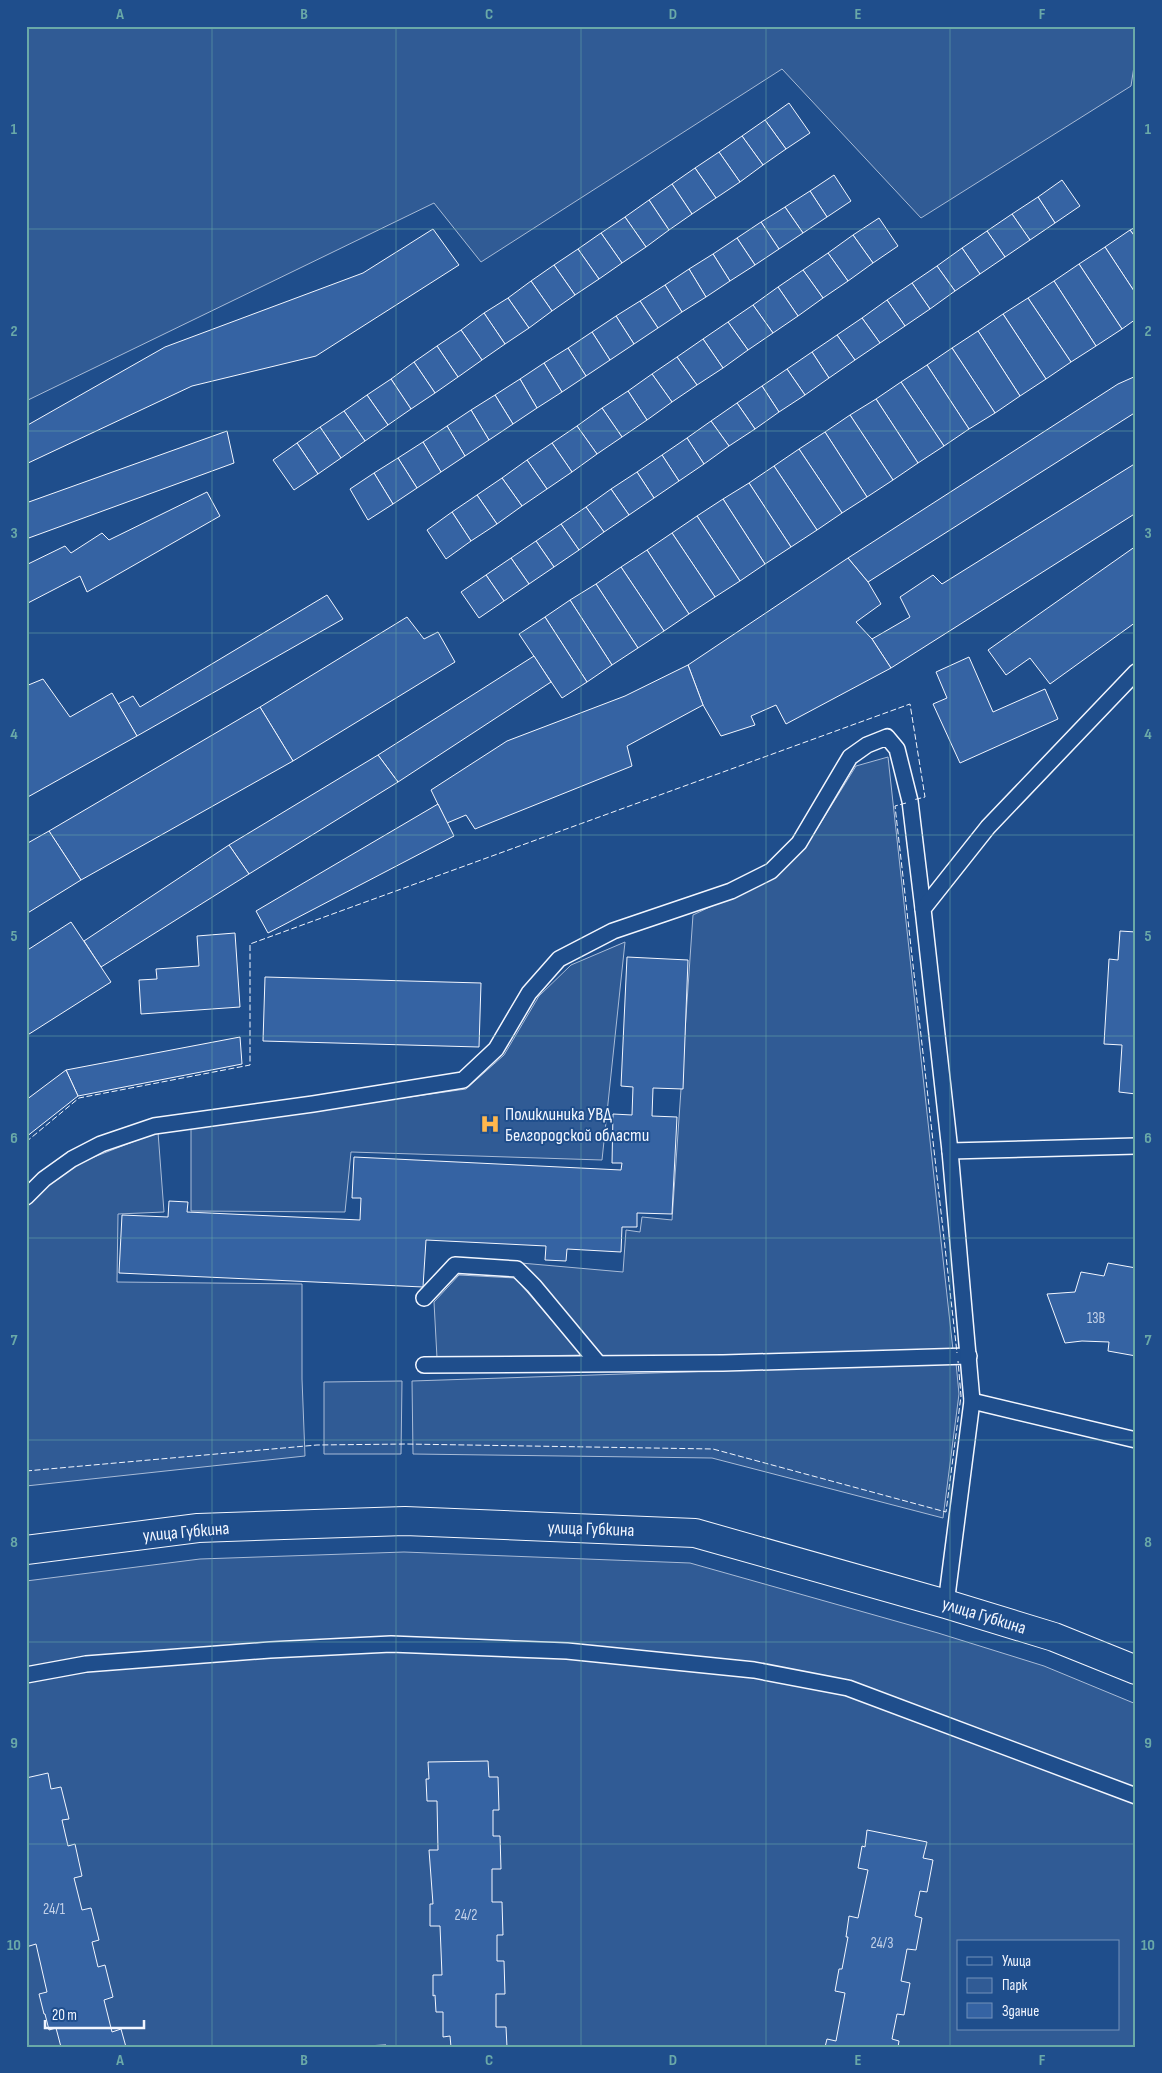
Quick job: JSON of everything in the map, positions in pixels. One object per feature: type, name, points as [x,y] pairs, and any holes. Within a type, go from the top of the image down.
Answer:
[{"type":"main road","name":"улица Губкина","points":[[26,1550],[198,1528],[405,1521],[695,1533],[946,1604],[1054,1637],[1136,1670]]},
{"type":"lane","points":[[923,909],[988,827],[1136,672]]},
{"type":"lane","points":[[26,1198],[44,1180],[72,1159],[101,1144],[154,1126],[313,1104],[463,1080],[496,1049],[529,993],[559,959],[614,931],[732,891],[770,871],[799,843],[850,757],[867,746],[887,737],[897,749],[910,802],[950,1151],[969,1356],[972,1401],[946,1604]]},
{"type":"lane","points":[[950,1151],[1136,1146]]},
{"type":"lane","points":[[424,1298],[455,1265],[517,1269],[534,1286],[598,1363]]},
{"type":"lane","points":[[424,1365],[723,1363],[969,1356]]},
{"type":"lane","points":[[972,1401],[1136,1440]]},
{"type":"lane","points":[[26,1675],[86,1664],[270,1650],[391,1644],[567,1652],[754,1670],[848,1688],[1136,1796]]},
{"type":"green space","points":[[26,26],[1136,26],[1136,53],[1131,86],[921,218],[782,69],[481,262],[434,203],[26,401]]},
{"type":"green space","points":[[888,757],[953,1350],[719,1358],[601,1357],[521,1263],[623,1272],[626,1230],[640,1232],[642,1217],[672,1220],[693,915],[766,880],[805,848],[856,766]]},
{"type":"green space","points":[[625,942],[602,1160],[351,1152],[345,1212],[191,1211],[191,1128],[466,1089],[504,1055],[539,996],[571,965]]},
{"type":"green space","points":[[158,1132],[164,1212],[118,1214],[117,1282],[302,1284],[302,1379],[305,1456],[26,1486],[26,1207],[49,1183],[76,1164]]},
{"type":"green space","points":[[459,1275],[515,1278],[582,1355],[437,1358],[434,1302]]},
{"type":"green space","points":[[956,1363],[959,1394],[943,1518],[712,1458],[413,1454],[412,1381]]},
{"type":"green space","points":[[402,1381],[401,1454],[324,1454],[324,1382]]},
{"type":"green space","points":[[404,1552],[690,1563],[938,1633],[1044,1666],[1136,1704],[1136,2047],[26,2047],[26,1581],[200,1559]]},
{"type":"building","points":[[789,103],[810,133],[786,149],[765,120]]},
{"type":"building","points":[[765,120],[786,149],[763,165],[742,136]]},
{"type":"building","points":[[742,136],[763,165],[740,182],[719,152]]},
{"type":"building","points":[[719,152],[740,182],[716,198],[695,168]]},
{"type":"building","points":[[695,168],[716,198],[692,214],[672,184]]},
{"type":"building","points":[[834,175],[851,201],[827,217],[810,191]]},
{"type":"building","points":[[1062,180],[1080,206],[1055,223],[1038,197]]},
{"type":"building","points":[[672,184],[692,214],[669,230],[649,200]]},
{"type":"building","points":[[810,191],[827,217],[803,233],[785,207]]},
{"type":"building","points":[[1038,197],[1055,223],[1030,240],[1012,214]]},
{"type":"building","points":[[649,200],[669,230],[646,247],[625,217]]},
{"type":"building","points":[[785,207],[803,233],[779,249],[761,222]]},
{"type":"building","points":[[1012,214],[1030,240],[1005,257],[987,231]]},
{"type":"building","points":[[625,217],[646,247],[622,263],[601,233]]},
{"type":"building","points":[[879,218],[898,246],[873,263],[853,235]]},
{"type":"building","points":[[761,222],[779,249],[755,265],[737,238]]},
{"type":"building","points":[[1136,227],[1136,238],[1130,230]]},
{"type":"building","points":[[433,229],[459,265],[316,356],[192,386],[26,464],[26,426],[165,347],[363,273]]},
{"type":"building","points":[[1130,230],[1136,238],[1136,294],[1105,247]]},
{"type":"building","points":[[987,231],[1005,257],[980,274],[962,248]]},
{"type":"building","points":[[601,233],[622,263],[599,279],[578,249]]},
{"type":"building","points":[[853,235],[873,263],[848,281],[828,253]]},
{"type":"building","points":[[737,238],[755,265],[730,281],[713,254]]},
{"type":"building","points":[[1105,247],[1136,294],[1136,319],[1122,329],[1079,264]]},
{"type":"building","points":[[962,248],[980,274],[955,291],[937,266]]},
{"type":"building","points":[[578,249],[599,279],[575,295],[554,265]]},
{"type":"building","points":[[828,253],[848,281],[823,298],[803,270]]},
{"type":"building","points":[[713,254],[730,281],[706,297],[689,269]]},
{"type":"building","points":[[1079,264],[1122,329],[1096,346],[1054,281]]},
{"type":"building","points":[[554,265],[575,295],[552,311],[531,281]]},
{"type":"building","points":[[937,266],[955,291],[930,309],[912,283]]},
{"type":"building","points":[[689,269],[706,297],[682,312],[665,285]]},
{"type":"building","points":[[803,270],[823,298],[798,316],[778,287]]},
{"type":"building","points":[[531,281],[552,311],[529,328],[508,298]]},
{"type":"building","points":[[1054,281],[1096,346],[1071,362],[1028,298]]},
{"type":"building","points":[[912,283],[930,309],[905,326],[887,300]]},
{"type":"building","points":[[665,285],[682,312],[658,328],[640,301]]},
{"type":"building","points":[[778,287],[798,316],[773,333],[753,305]]},
{"type":"building","points":[[508,298],[529,328],[505,344],[484,313]]},
{"type":"building","points":[[1028,298],[1071,362],[1046,379],[1003,314]]},
{"type":"building","points":[[887,300],[905,326],[880,343],[862,318]]},
{"type":"building","points":[[640,301],[658,328],[634,344],[616,316]]},
{"type":"building","points":[[753,305],[773,333],[748,350],[728,322]]},
{"type":"building","points":[[484,313],[505,344],[482,360],[461,330]]},
{"type":"building","points":[[1003,314],[1046,379],[1020,396],[978,331]]},
{"type":"building","points":[[616,316],[634,344],[610,360],[592,332]]},
{"type":"building","points":[[862,318],[880,343],[855,360],[837,335]]},
{"type":"building","points":[[728,322],[748,350],[723,368],[703,339]]},
{"type":"building","points":[[461,330],[482,360],[458,377],[437,346]]},
{"type":"building","points":[[978,331],[1020,396],[995,413],[952,348]]},
{"type":"building","points":[[592,332],[610,360],[586,376],[568,348]]},
{"type":"building","points":[[837,335],[855,360],[829,378],[812,352]]},
{"type":"building","points":[[703,339],[723,368],[697,385],[677,357]]},
{"type":"building","points":[[437,346],[458,377],[435,393],[414,362]]},
{"type":"building","points":[[568,348],[586,376],[562,392],[544,363]]},
{"type":"building","points":[[952,348],[995,413],[969,429],[927,365]]},
{"type":"building","points":[[812,352],[829,378],[805,395],[787,369]]},
{"type":"building","points":[[677,357],[697,385],[672,402],[652,374]]},
{"type":"building","points":[[414,362],[435,393],[411,409],[391,379]]},
{"type":"building","points":[[544,363],[562,392],[537,408],[520,379]]},
{"type":"building","points":[[927,365],[969,429],[944,446],[901,382]]},
{"type":"building","points":[[787,369],[805,395],[779,412],[762,386]]},
{"type":"building","points":[[652,374],[672,402],[647,420],[628,391]]},
{"type":"building","points":[[1136,376],[1136,412],[868,582],[848,558],[1118,384]]},
{"type":"building","points":[[391,379],[411,409],[388,425],[367,395]]},
{"type":"building","points":[[520,379],[537,408],[513,424],[495,395]]},
{"type":"building","points":[[901,382],[944,446],[918,463],[876,399]]},
{"type":"building","points":[[762,386],[779,412],[755,429],[737,403]]},
{"type":"building","points":[[628,391],[647,420],[622,437],[602,408]]},
{"type":"building","points":[[367,395],[388,425],[365,441],[344,411]]},
{"type":"building","points":[[495,395],[513,424],[489,440],[471,410]]},
{"type":"building","points":[[876,399],[918,463],[893,480],[850,415]]},
{"type":"building","points":[[737,403],[755,429],[729,446],[711,421]]},
{"type":"building","points":[[602,408],[622,437],[597,454],[577,426]]},
{"type":"building","points":[[471,410],[489,440],[465,456],[447,426]]},
{"type":"building","points":[[344,411],[365,441],[341,458],[320,427]]},
{"type":"building","points":[[850,415],[893,480],[867,497],[825,432]]},
{"type":"building","points":[[711,421],[729,446],[704,464],[687,438]]},
{"type":"building","points":[[447,426],[465,456],[441,472],[423,442]]},
{"type":"building","points":[[577,426],[597,454],[572,472],[552,443]]},
{"type":"building","points":[[320,427],[341,458],[318,474],[297,443]]},
{"type":"building","points":[[227,431],[234,463],[26,539],[26,503]]},
{"type":"building","points":[[825,432],[867,497],[842,513],[799,449]]},
{"type":"building","points":[[687,438],[704,464],[679,481],[662,455]]},
{"type":"building","points":[[423,442],[441,472],[417,488],[398,458]]},
{"type":"building","points":[[297,443],[318,474],[294,490],[273,460]]},
{"type":"building","points":[[552,443],[572,472],[547,489],[527,460]]},
{"type":"building","points":[[799,449],[842,513],[817,530],[774,466]]},
{"type":"building","points":[[662,455],[679,481],[654,498],[637,472]]},
{"type":"building","points":[[398,458],[417,488],[393,504],[374,473]]},
{"type":"building","points":[[527,460],[547,489],[522,506],[502,478]]},
{"type":"building","points":[[1136,463],[1136,513],[891,668],[872,639],[910,617],[900,597],[933,575],[942,584]]},
{"type":"building","points":[[774,466],[817,530],[791,547],[749,483]]},
{"type":"building","points":[[637,472],[654,498],[629,515],[611,489]]},
{"type":"building","points":[[374,473],[393,504],[368,520],[350,489]]},
{"type":"building","points":[[502,478],[522,506],[497,524],[477,495]]},
{"type":"building","points":[[749,483],[791,547],[765,564],[723,499]]},
{"type":"building","points":[[611,489],[629,515],[604,532],[586,507]]},
{"type":"building","points":[[207,492],[220,516],[87,592],[80,576],[26,604],[26,565],[65,546],[71,553],[102,533],[109,540]]},
{"type":"building","points":[[477,495],[497,524],[471,541],[452,512]]},
{"type":"building","points":[[723,499],[765,564],[740,581],[697,516]]},
{"type":"building","points":[[586,507],[604,532],[579,550],[561,524]]},
{"type":"building","points":[[452,512],[471,541],[446,559],[427,530]]},
{"type":"building","points":[[697,516],[740,581],[715,597],[672,533]]},
{"type":"building","points":[[561,524],[579,550],[554,567],[536,541]]},
{"type":"building","points":[[672,533],[715,597],[689,614],[647,550]]},
{"type":"building","points":[[536,541],[554,567],[529,584],[511,558]]},
{"type":"building","points":[[1136,546],[1136,622],[1050,684],[1030,658],[1006,675],[988,650]]},
{"type":"building","points":[[647,550],[689,614],[664,631],[621,567]]},
{"type":"building","points":[[511,558],[529,584],[504,601],[486,575]]},
{"type":"building","points":[[848,558],[868,582],[881,604],[856,622],[872,639],[891,668],[786,724],[776,705],[751,716],[755,725],[721,736],[703,705],[688,665]]},
{"type":"building","points":[[621,567],[664,631],[638,648],[596,584]]},
{"type":"building","points":[[486,575],[504,601],[479,618],[461,592]]},
{"type":"building","points":[[596,584],[638,648],[612,665],[570,600]]},
{"type":"building","points":[[327,595],[343,619],[137,736],[118,704],[133,696],[140,707]]},
{"type":"building","points":[[570,600],[612,665],[587,682],[545,617]]},
{"type":"building","points":[[407,617],[424,639],[438,632],[455,662],[293,761],[260,707]]},
{"type":"building","points":[[545,617],[587,682],[562,698],[519,634]]},
{"type":"building","points":[[534,656],[551,682],[398,782],[378,755]]},
{"type":"building","points":[[969,657],[993,712],[1045,689],[1058,719],[960,763],[933,704],[947,698],[936,672]]},
{"type":"building","points":[[688,665],[703,705],[627,746],[632,766],[475,829],[466,815],[447,823],[431,790],[507,741],[625,696]]},
{"type":"building","points":[[43,679],[70,717],[112,693],[137,736],[26,798],[26,686]]},
{"type":"building","points":[[260,707],[293,761],[81,880],[49,831]]},
{"type":"building","points":[[378,755],[398,782],[249,874],[229,845]]},
{"type":"building","points":[[438,804],[454,836],[268,933],[256,911]]},
{"type":"building","points":[[49,831],[81,880],[26,914],[26,844]]},
{"type":"building","points":[[229,845],[249,874],[101,967],[84,941]]},
{"type":"building","points":[[71,922],[111,982],[26,1036],[26,951]]},
{"type":"building","points":[[1120,931],[1136,932],[1136,1094],[1119,1092],[1122,1045],[1104,1044],[1109,959],[1118,960]]},
{"type":"building","points":[[235,933],[240,1007],[141,1014],[139,980],[157,979],[156,969],[199,966],[197,936]]},
{"type":"building","points":[[627,957],[688,960],[683,1089],[653,1088],[652,1116],[677,1117],[672,1214],[637,1213],[637,1227],[622,1227],[621,1252],[567,1249],[566,1261],[545,1260],[546,1246],[426,1240],[423,1287],[119,1273],[122,1215],[168,1217],[169,1201],[188,1202],[187,1212],[360,1220],[361,1198],[352,1198],[354,1157],[621,1170],[622,1163],[612,1163],[613,1114],[632,1115],[633,1087],[621,1086]]},
{"type":"building","points":[[265,977],[481,983],[479,1047],[263,1041]]},
{"type":"building","points":[[240,1037],[242,1064],[78,1096],[66,1070]]},
{"type":"building","points":[[66,1070],[78,1096],[26,1137],[26,1100]]},
{"type":"building","points":[[1108,1263],[1136,1268],[1136,1356],[1108,1351],[1109,1342],[1082,1341],[1065,1343],[1047,1294],[1075,1292],[1081,1272],[1104,1276]]},
{"type":"building","points":[[488,1761],[489,1777],[498,1777],[499,1810],[493,1810],[493,1836],[500,1836],[501,1869],[492,1869],[492,1902],[502,1902],[503,1935],[497,1935],[497,1961],[504,1961],[505,1994],[496,1994],[496,2027],[506,2027],[507,2047],[451,2047],[450,2036],[443,2037],[443,2012],[436,2012],[435,1995],[433,1996],[433,1975],[442,1975],[440,1926],[430,1926],[430,1904],[433,1904],[429,1850],[438,1850],[437,1801],[427,1801],[426,1779],[429,1779],[428,1762]]},
{"type":"building","points":[[48,1773],[51,1789],[61,1787],[69,1819],[62,1820],[68,1846],[75,1844],[82,1876],[74,1878],[82,1910],[91,1908],[99,1940],[92,1942],[98,1967],[105,1965],[113,1997],[104,2000],[112,2032],[121,2029],[126,2047],[61,2047],[56,2028],[49,2030],[44,2014],[39,1994],[47,1992],[36,1944],[26,1947],[26,1778]]},
{"type":"building","points":[[867,1830],[927,1842],[923,1858],[933,1860],[927,1892],[920,1891],[915,1916],[922,1918],[916,1950],[907,1949],[901,1981],[910,1983],[904,2015],[897,2014],[892,2039],[899,2041],[898,2047],[825,2047],[827,2039],[836,2041],[845,1993],[835,1991],[839,1969],[842,1969],[848,1937],[846,1937],[849,1916],[858,1918],[868,1870],[858,1868],[862,1846],[865,1847]]},
{"type":"building","points":[[386,2045],[386,2047],[364,2047],[364,2046]]},
{"type":"fence","points":[[26,1142],[79,1098],[250,1065],[250,944],[910,704],[925,797],[913,800]]},
{"type":"fence","points":[[906,803],[895,806],[957,1353]]},
{"type":"fence","points":[[26,1471],[317,1445],[406,1444],[713,1449],[946,1512],[961,1396],[958,1361]]},
{"type":"place","name":"Поликлиника УВД Белгородской области","points":[[490,1124]]}]
